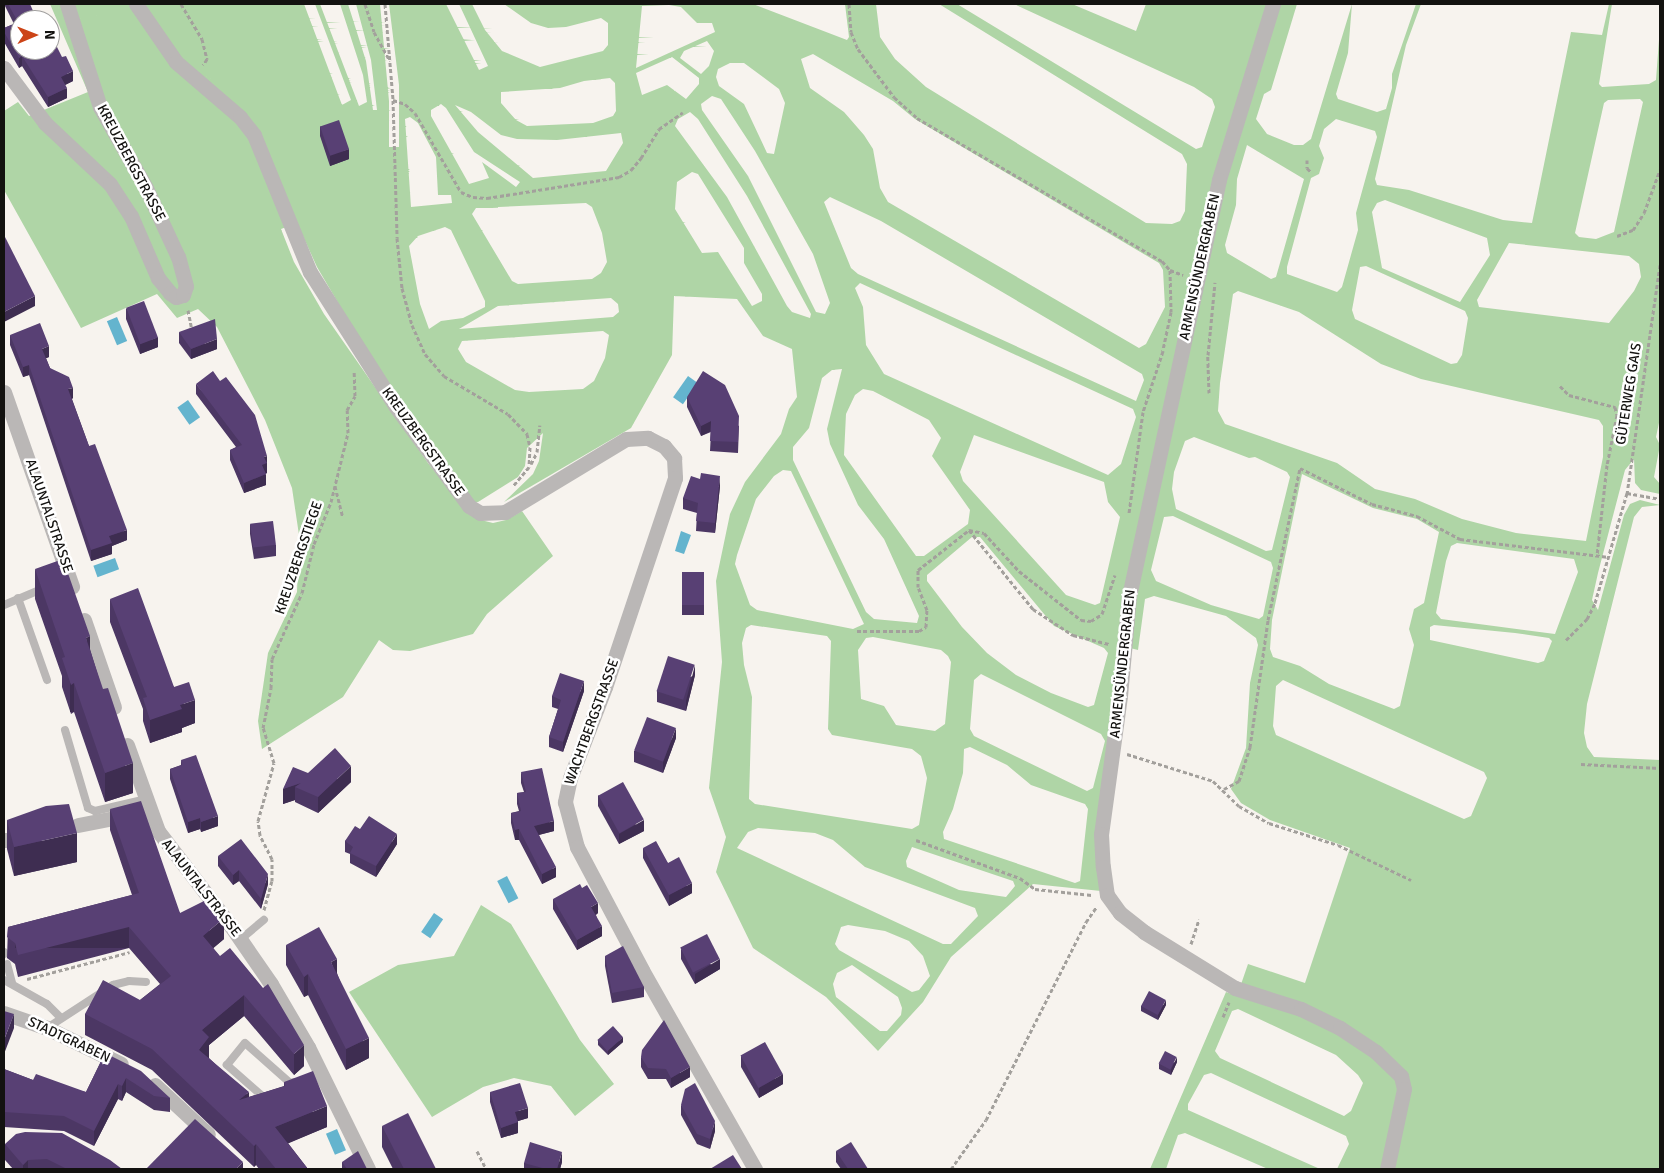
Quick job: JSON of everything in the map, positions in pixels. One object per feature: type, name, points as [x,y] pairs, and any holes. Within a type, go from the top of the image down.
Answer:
[{"type":"street","name":"KREUZBERGSTRASSE","points":[[4,68],[45,123],[110,184],[131,216],[158,278],[170,293],[176,297],[183,295],[186,286],[178,257],[146,188],[100,107],[66,4]]},
{"type":"street","name":"KREUZBERGSTRASSE","points":[[136,4],[176,62],[240,116],[254,135],[310,272],[358,349],[432,458],[469,506],[480,513]]},
{"type":"street","name":"ARMENSÜNDERGRABEN","points":[[1107,895],[1102,834],[1114,751],[1124,646],[1138,552],[1202,258],[1237,114],[1273,4]]},
{"type":"street","name":"ALAUNTALSTRASSE","points":[[4,392],[67,580],[78,602],[148,805],[168,848],[241,939],[315,1078],[368,1169]]},
{"type":"street","name":"WACHTBERGSTRASSE","points":[[480,513],[505,512],[626,439],[648,438],[664,446],[674,458],[675,478],[605,687],[570,778],[566,802],[577,847],[642,970],[755,1169]]},
{"type":"street","points":[[78,825],[148,805]]},
{"type":"street","points":[[1107,895],[1126,918],[1185,959],[1235,988],[1301,1009],[1340,1028],[1376,1052],[1401,1076],[1404,1089],[1388,1169]]},
{"type":"street","name":"STADTGRABEN","points":[[4,1012],[82,1043],[142,1075],[217,1142]]},
{"type":"lane","points":[[4,605],[55,584]]},
{"type":"lane","points":[[18,598],[47,680]]},
{"type":"lane","points":[[65,730],[88,808],[95,811],[148,805]]},
{"type":"lane","points":[[241,939],[263,918]]},
{"type":"lane","points":[[7,964],[12,983]]},
{"type":"lane","points":[[4,980],[47,1004],[60,1018]]},
{"type":"lane","points":[[48,1028],[60,1018],[113,985],[129,981],[146,982]]},
{"type":"lane","points":[[278,1097],[272,1104],[227,1064],[245,1043],[290,1083]]},
{"type":"lane","points":[[284,1090],[290,1083],[315,1078]]},
{"type":"path","points":[[181,4],[202,39],[207,59],[196,77]]},
{"type":"path","points":[[365,4],[374,32],[390,61]]},
{"type":"path","points":[[385,4],[393,100],[397,238],[402,288],[412,325],[426,354],[444,376],[508,414],[526,434],[530,447],[529,466]]},
{"type":"path","points":[[849,4],[851,32],[858,49],[894,97],[917,118],[1162,261],[1170,270],[1171,312],[1163,351],[1143,412],[1127,523]]},
{"type":"path","points":[[393,100],[405,104],[415,113],[461,192],[473,197],[487,198],[619,177],[631,170],[659,129],[683,112]]},
{"type":"path","points":[[1307,160],[1307,168],[1311,172]]},
{"type":"path","points":[[1617,236],[1633,230],[1644,213],[1660,170]]},
{"type":"path","points":[[1202,258],[1212,268],[1215,281],[1208,355],[1209,392]]},
{"type":"path","name":"GÜTERWEG GAIS","points":[[1566,640],[1587,619],[1609,557],[1627,493],[1660,265]]},
{"type":"path","name":"KREUZBERGSTIEGE","points":[[263,918],[272,881],[272,859],[260,835],[258,821],[274,763],[262,728],[272,688],[272,658],[302,593],[314,544],[335,486],[348,433],[347,410],[355,396],[353,381],[358,349]]},
{"type":"path","points":[[1560,386],[1569,396],[1615,407],[1617,415],[1607,465],[1598,555]]},
{"type":"path","points":[[507,491],[521,480],[537,452],[540,425]]},
{"type":"path","points":[[1224,789],[1235,785],[1243,771],[1268,620],[1300,468],[1372,504],[1417,516],[1460,539],[1579,556],[1598,555],[1609,557]]},
{"type":"path","points":[[335,486],[344,517]]},
{"type":"path","points":[[1627,493],[1660,499]]},
{"type":"path","points":[[970,530],[1033,609],[1080,637],[1124,646]]},
{"type":"path","points":[[857,630],[918,631],[926,627],[927,610],[918,587],[918,570],[970,530],[984,532],[1019,571],[1081,620],[1090,621],[1102,614],[1118,566]]},
{"type":"path","points":[[1114,751],[1192,772],[1224,789],[1239,806],[1269,823],[1338,844],[1411,880]]},
{"type":"path","points":[[1581,764],[1660,768]]},
{"type":"path","points":[[916,840],[1020,878],[1035,889],[1107,895]]},
{"type":"path","points":[[951,1169],[986,1120],[1096,907]]},
{"type":"path","points":[[1185,959],[1199,919]]},
{"type":"path","points":[[12,983],[130,952]]},
{"type":"path","points":[[477,1151],[486,1169]]},
{"type":"green space","points":[[50,4],[304,4],[342,105],[351,100],[315,4],[320,4],[359,106],[367,102],[363,75],[340,4],[348,4],[366,61],[373,110],[377,110],[371,60],[356,4],[380,4],[389,101],[389,147],[399,147],[399,85],[389,4],[446,4],[479,70],[488,66],[459,4],[472,4],[485,30],[502,51],[540,67],[603,51],[608,45],[608,23],[601,18],[566,27],[548,28],[531,23],[504,4],[753,4],[847,40],[849,37],[845,4],[876,4],[880,37],[895,59],[926,87],[1146,223],[1172,224],[1180,221],[1185,211],[1187,164],[1182,154],[939,4],[957,4],[1196,149],[1202,147],[1215,107],[1212,99],[1194,87],[1014,4],[1072,4],[1136,31],[1146,4],[1269,4],[1148,488],[1101,891],[1033,884],[951,957],[923,1002],[878,1051],[826,997],[753,948],[716,872],[726,837],[709,788],[722,662],[716,581],[730,514],[745,482],[781,434],[789,409],[797,397],[792,349],[763,336],[737,299],[674,296],[672,355],[631,428],[504,502],[533,474],[539,461],[543,433],[527,448],[525,466],[518,477],[478,502],[472,502],[434,455],[354,330],[317,267],[297,223],[281,229],[294,262],[324,314],[428,463],[466,510],[481,520],[493,523],[506,520],[522,511],[553,556],[487,614],[473,634],[410,651],[393,650],[379,640],[343,697],[262,749],[258,721],[268,653],[297,592],[299,535],[292,488],[265,420],[217,327],[198,309],[177,318],[157,294],[81,328],[4,190],[4,111],[18,102],[29,116],[88,92],[60,27],[60,10],[53,10]],"holes":[[[669,5],[681,7],[697,23],[712,23],[715,32],[636,68],[642,6]],[[707,41],[714,51],[709,66],[701,74],[680,58],[684,51]],[[813,54],[893,101],[915,119],[1159,263],[1163,270],[1165,307],[1146,344],[1139,348],[888,202],[880,188],[873,149],[864,135],[844,112],[810,88],[801,59]],[[672,57],[699,78],[699,84],[686,99],[667,85],[642,95],[636,73]],[[730,63],[744,63],[779,89],[785,103],[774,154],[767,153],[744,104],[719,86],[716,77],[718,69]],[[610,78],[615,83],[616,111],[613,116],[593,123],[527,126],[516,120],[501,103],[501,92],[560,88],[584,81]],[[712,96],[721,99],[755,151],[813,254],[830,303],[825,314],[816,312],[748,176],[702,110],[701,104]],[[441,104],[446,108],[474,152],[520,182],[516,187],[482,162],[489,178],[469,184],[431,116],[431,110]],[[455,105],[471,112],[501,135],[517,139],[557,140],[621,133],[623,143],[606,171],[533,178],[478,132]],[[690,112],[698,119],[747,196],[811,314],[810,318],[792,312],[787,306],[727,197],[675,126],[678,119]],[[410,117],[418,123],[436,157],[438,195],[451,195],[452,203],[411,207],[405,119]],[[692,172],[698,174],[744,248],[744,263],[762,294],[762,301],[752,306],[718,252],[702,253],[675,209],[677,182]],[[830,197],[881,221],[1142,374],[1144,380],[1136,401],[858,274],[851,268],[824,202]],[[586,203],[592,207],[602,233],[607,262],[601,273],[592,279],[518,284],[512,281],[472,214],[476,208]],[[445,227],[451,230],[485,301],[485,307],[463,318],[441,321],[429,329],[420,304],[409,246],[418,236]],[[860,283],[1133,409],[1136,417],[1121,464],[1108,475],[884,374],[866,345],[863,307],[855,288]],[[611,298],[618,304],[619,312],[613,317],[459,329],[498,306]],[[603,331],[609,335],[605,358],[594,381],[583,389],[529,392],[515,390],[466,362],[458,349],[462,341]],[[842,369],[827,429],[830,444],[858,505],[884,539],[919,616],[917,623],[874,619],[866,612],[793,460],[793,447],[809,428],[822,378],[832,370]],[[863,389],[873,391],[929,420],[941,438],[932,456],[970,510],[968,524],[924,556],[916,556],[844,455],[846,414],[855,395]],[[974,435],[1104,482],[1108,502],[1120,517],[1100,603],[1095,605],[1066,595],[963,481],[960,472]],[[783,470],[791,471],[864,624],[853,629],[757,610],[750,605],[735,564],[756,499],[774,476]],[[972,537],[980,537],[1054,626],[1104,648],[1108,653],[1094,705],[1088,707],[1051,693],[1016,675],[987,653],[962,627],[927,581],[927,575]],[[751,625],[827,636],[831,641],[828,729],[832,735],[912,749],[921,756],[927,778],[919,825],[912,829],[755,804],[749,799],[752,697],[744,665],[742,643],[746,628]],[[873,637],[941,650],[948,656],[951,662],[945,724],[935,731],[896,725],[884,706],[861,699],[858,650],[866,638]],[[981,674],[1101,734],[1105,741],[1093,788],[1087,791],[974,736],[970,729],[974,680]],[[970,747],[1007,765],[1031,785],[1085,804],[1088,809],[1080,881],[1075,883],[944,839],[943,832],[953,809],[963,773],[964,749]],[[758,828],[815,833],[833,840],[865,867],[975,908],[978,916],[951,944],[943,944],[737,848],[748,832]],[[912,847],[1013,881],[1015,886],[1006,897],[959,890],[907,867],[906,861]],[[848,925],[885,931],[909,941],[923,956],[930,976],[919,990],[912,992],[839,950],[835,944],[841,927]],[[852,965],[898,997],[902,1008],[901,1015],[887,1031],[880,1031],[836,997],[833,984],[837,973]]]},
{"type":"green space","points":[[1278,4],[1297,4],[1271,90],[1264,94],[1256,119],[1267,134],[1294,145],[1303,145],[1311,139],[1352,4],[1348,53],[1336,94],[1338,99],[1377,112],[1386,109],[1392,88],[1392,74],[1416,4],[1421,4],[1406,45],[1375,179],[1377,185],[1409,190],[1503,220],[1532,223],[1571,32],[1602,35],[1609,4],[1612,4],[1599,84],[1602,87],[1649,84],[1656,80],[1660,26],[1660,418],[1656,437],[1660,445],[1654,477],[1660,484],[1660,494],[1641,490],[1635,483],[1634,459],[1625,470],[1598,573],[1592,600],[1598,610],[1624,515],[1630,504],[1640,500],[1660,505],[1642,507],[1634,517],[1587,704],[1584,733],[1587,747],[1594,757],[1660,760],[1660,1169],[1337,1169],[1349,1144],[1346,1136],[1211,1073],[1204,1075],[1188,1104],[1188,1110],[1320,1169],[1268,1169],[1185,1133],[1178,1135],[1166,1169],[1150,1169],[1226,992],[1237,996],[1248,964],[1305,983],[1350,848],[1270,820],[1241,803],[1231,789],[1246,748],[1250,683],[1258,645],[1256,638],[1226,616],[1154,596],[1145,599],[1138,650],[1130,648],[1135,597],[1224,182]],"holes":[[[1640,99],[1643,102],[1614,232],[1596,239],[1579,237],[1575,233],[1604,103],[1608,100]],[[1336,119],[1375,131],[1377,137],[1356,213],[1358,230],[1342,287],[1337,292],[1287,274],[1287,267],[1311,178],[1319,174],[1324,158],[1319,146],[1324,129]],[[1247,145],[1304,179],[1276,277],[1271,279],[1227,253],[1225,245],[1236,205],[1237,179]],[[1385,200],[1487,238],[1490,255],[1460,302],[1382,268],[1372,212],[1377,203]],[[1509,243],[1629,256],[1639,264],[1641,277],[1634,291],[1609,323],[1479,307],[1477,300]],[[1366,266],[1465,311],[1468,318],[1462,355],[1457,363],[1451,364],[1355,319],[1352,310],[1360,267]],[[1238,291],[1299,312],[1381,364],[1421,379],[1599,420],[1603,426],[1603,457],[1586,541],[1516,533],[1462,519],[1415,499],[1375,489],[1337,463],[1225,424],[1218,411],[1220,383],[1233,294]],[[1194,437],[1249,458],[1255,457],[1287,472],[1290,477],[1272,550],[1266,551],[1176,509],[1172,489],[1174,472],[1185,441]],[[1302,474],[1373,508],[1417,519],[1439,532],[1424,603],[1414,609],[1409,629],[1414,645],[1400,706],[1394,709],[1329,684],[1300,666],[1273,657],[1270,649],[1272,620]],[[1173,516],[1271,562],[1273,568],[1263,616],[1259,619],[1211,605],[1156,581],[1151,570],[1164,517]],[[1457,543],[1574,559],[1578,572],[1555,634],[1441,619],[1436,613],[1446,561],[1451,546]],[[1434,625],[1549,638],[1552,641],[1544,661],[1538,663],[1430,640],[1430,627]],[[1283,680],[1484,772],[1487,778],[1471,816],[1464,819],[1276,735],[1273,726],[1276,686]],[[1238,1009],[1336,1055],[1358,1075],[1363,1083],[1351,1111],[1344,1116],[1220,1058],[1215,1051],[1232,1011]]]},
{"type":"green space","points":[[481,905],[511,924],[580,1040],[614,1084],[575,1116],[551,1086],[514,1078],[483,1087],[432,1117],[349,992],[398,965],[454,956]]},
{"type":"water","points":[[117,317],[127,341],[117,345],[107,321]]},
{"type":"water","points":[[688,376],[698,383],[683,404],[673,397]]},
{"type":"water","points":[[188,400],[200,417],[189,425],[177,407]]},
{"type":"water","points":[[681,531],[691,535],[684,554],[675,551]]},
{"type":"water","points":[[115,558],[119,569],[97,577],[93,566]]},
{"type":"water","points":[[507,876],[518,898],[509,903],[497,881]]},
{"type":"water","points":[[434,913],[443,919],[430,938],[421,932]]},
{"type":"water","points":[[337,1129],[346,1150],[335,1155],[326,1134]]},
{"type":"building","points":[[8,4],[30,4],[33,10],[11,10]]},
{"type":"building","points":[[10,25],[10,42],[4,32],[4,28]]},
{"type":"building","points":[[60,53],[62,57],[66,56],[73,71],[61,77],[67,88],[48,97],[25,60],[60,60]]},
{"type":"building","points":[[339,120],[349,149],[330,156],[320,127]]},
{"type":"building","points":[[4,235],[35,296],[4,312]]},
{"type":"building","points":[[144,301],[158,337],[140,344],[126,308]]},
{"type":"building","points":[[215,319],[217,339],[191,349],[179,332]]},
{"type":"building","points":[[40,323],[49,346],[42,349],[50,368],[69,377],[73,388],[68,389],[89,446],[95,444],[127,530],[109,536],[112,543],[91,550],[29,365],[23,367],[10,335]]},
{"type":"building","points":[[213,371],[220,381],[226,377],[255,415],[267,456],[264,457],[267,463],[262,465],[266,474],[244,483],[230,450],[242,445],[196,384]]},
{"type":"building","points":[[703,371],[725,385],[739,416],[738,442],[710,441],[711,421],[701,426],[687,397]]},
{"type":"building","points":[[701,473],[720,476],[715,523],[696,521],[698,503],[683,498],[691,476],[700,479]]},
{"type":"building","points":[[273,521],[276,545],[253,548],[250,524]]},
{"type":"building","points":[[63,559],[90,636],[86,638],[103,689],[108,688],[133,763],[105,773],[74,683],[71,685],[62,658],[65,657],[35,569]]},
{"type":"building","points":[[682,572],[704,572],[704,605],[682,605]]},
{"type":"building","points":[[138,588],[174,687],[189,682],[195,700],[180,705],[182,709],[150,720],[143,698],[147,697],[110,599]]},
{"type":"building","points":[[668,656],[695,665],[683,700],[657,691]]},
{"type":"building","points":[[560,673],[584,681],[563,742],[549,737],[561,700],[552,696]]},
{"type":"building","points":[[647,717],[676,728],[663,762],[634,751]]},
{"type":"building","points":[[335,748],[351,766],[318,797],[295,787],[301,783],[283,789],[293,767],[308,773]]},
{"type":"building","points":[[196,755],[218,816],[201,822],[200,818],[188,822],[170,769],[182,765],[181,760]]},
{"type":"building","points":[[542,768],[554,821],[534,826],[556,867],[542,874],[519,829],[515,830],[511,813],[521,811],[517,793],[526,792],[521,772]]},
{"type":"building","points":[[623,782],[644,820],[619,833],[599,796]]},
{"type":"building","points":[[141,801],[180,913],[208,899],[224,918],[203,936],[220,956],[230,948],[263,988],[268,984],[304,1045],[294,1054],[244,995],[202,1030],[209,1037],[199,1050],[249,1092],[239,1100],[285,1086],[284,1082],[313,1071],[327,1106],[275,1127],[308,1169],[276,1169],[256,1144],[254,1146],[152,1049],[85,1014],[103,980],[140,1000],[171,976],[129,927],[18,955],[15,943],[7,937],[8,927],[139,893],[110,809]]},
{"type":"building","points":[[69,804],[77,833],[14,847],[7,820],[46,806]]},
{"type":"building","points":[[369,816],[397,834],[376,866],[350,853],[353,847],[345,841],[355,826],[360,829]]},
{"type":"building","points":[[241,839],[268,874],[261,899],[239,870],[233,875],[218,856]]},
{"type":"building","points":[[656,841],[668,863],[679,857],[692,883],[669,895],[643,848]]},
{"type":"building","points":[[580,884],[582,888],[587,885],[598,903],[591,907],[602,926],[577,940],[553,899]]},
{"type":"building","points":[[319,927],[337,959],[331,962],[369,1038],[346,1049],[308,974],[304,977],[286,945]]},
{"type":"building","points":[[707,934],[720,959],[693,973],[680,948]]},
{"type":"building","points":[[623,946],[644,987],[612,993],[605,956]]},
{"type":"building","points":[[1149,991],[1166,1000],[1158,1015],[1141,1006]]},
{"type":"building","points":[[4,1011],[14,1014],[4,1040]]},
{"type":"building","points":[[664,1020],[690,1067],[671,1078],[666,1069],[648,1068],[641,1057],[642,1050]]},
{"type":"building","points":[[613,1026],[623,1037],[607,1051],[597,1040]]},
{"type":"building","points":[[765,1042],[783,1074],[758,1088],[741,1056]]},
{"type":"building","points":[[1165,1051],[1177,1057],[1170,1069],[1159,1063]]},
{"type":"building","points":[[105,1053],[141,1071],[170,1098],[154,1096],[126,1078],[122,1086],[118,1084],[94,1131],[64,1116],[4,1112],[4,1069],[33,1080],[36,1074],[86,1092]]},
{"type":"building","points":[[520,1083],[528,1108],[515,1112],[518,1122],[501,1128],[490,1092]]},
{"type":"building","points":[[695,1083],[715,1121],[710,1139],[697,1134],[681,1105],[685,1089]]},
{"type":"building","points":[[408,1113],[436,1169],[404,1169],[382,1126]]},
{"type":"building","points":[[195,1119],[243,1162],[236,1169],[146,1169]]},
{"type":"building","points":[[25,1132],[62,1133],[110,1160],[122,1169],[67,1169],[47,1159],[28,1160],[23,1165],[5,1144],[16,1134]]},
{"type":"building","points":[[530,1142],[562,1152],[557,1169],[546,1169],[524,1163]]},
{"type":"building","points":[[851,1142],[868,1169],[848,1169],[836,1151]]},
{"type":"building","points":[[358,1151],[367,1169],[347,1169],[342,1162]]},
{"type":"building","points":[[733,1155],[742,1169],[710,1169]]}]
